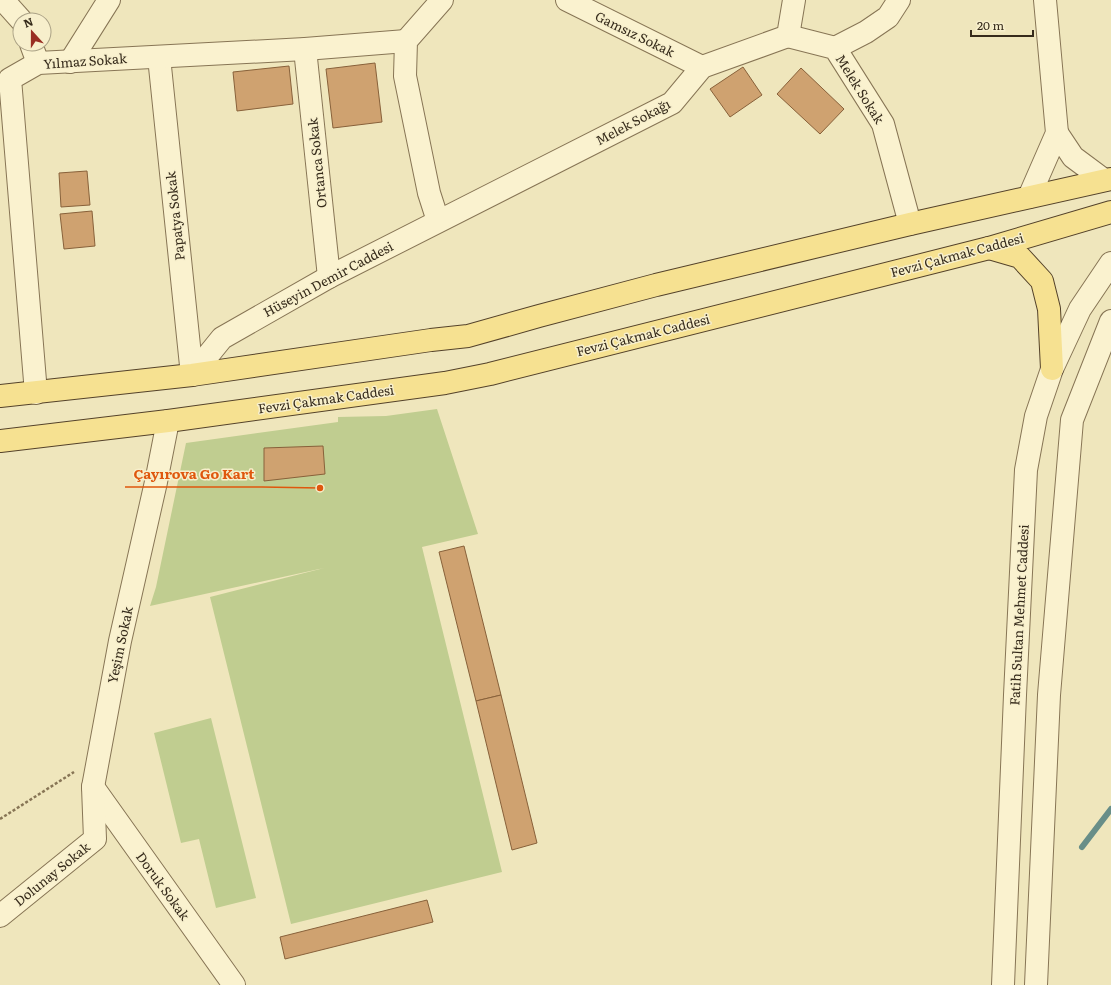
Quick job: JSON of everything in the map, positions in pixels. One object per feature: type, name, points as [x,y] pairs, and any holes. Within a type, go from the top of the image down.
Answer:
[{"type":"main road","points":[[0,396],[192,375],[431,340],[468,336],[656,285],[910,224],[1107,179]]},
{"type":"main road","name":"Fevzi Çakmak Caddesi","points":[[168,421],[445,383],[490,374],[989,248],[1111,212]]},
{"type":"main road","points":[[989,248],[1020,257],[1042,281],[1050,309],[1052,369]]},
{"type":"main road","points":[[0,441],[168,421]]},
{"type":"street","points":[[3,0],[14,12]]},
{"type":"street","points":[[70,62],[109,0]]},
{"type":"street","points":[[438,221],[429,193],[405,76],[406,41],[442,0]]},
{"type":"street","name":"Gamsız Sokak","points":[[567,0],[702,67]]},
{"type":"street","points":[[702,67],[788,36],[794,0]]},
{"type":"street","points":[[835,48],[866,32],[888,17],[899,0]]},
{"type":"street","points":[[1045,0],[1057,133],[1073,157],[1107,179]]},
{"type":"street","name":"Melek Sokak","points":[[788,36],[835,48],[883,124],[910,224]]},
{"type":"street","name":"Yılmaz Sokak","points":[[36,393],[9,191],[10,79],[35,54],[70,62],[305,49],[406,41]]},
{"type":"street","name":"Ortanca Sokak","points":[[305,49],[329,277]]},
{"type":"street","name":"Papatya Sokak","points":[[159,57],[192,375]]},
{"type":"street","name":"Melek Sokağı","points":[[438,221],[672,103],[702,67]]},
{"type":"street","points":[[1029,197],[1057,133]]},
{"type":"street","name":"Hüseyin Demir Caddesi","points":[[192,375],[222,338],[329,277],[438,221]]},
{"type":"street","name":"Fatih Sultan Mehmet Caddesi","points":[[1003,985],[1014,696],[1026,470],[1036,416],[1052,369],[1080,309],[1111,263]]},
{"type":"street","points":[[1036,985],[1049,696],[1072,420],[1111,321]]},
{"type":"street","name":"Yeşim Sokak","points":[[98,757],[120,641],[156,482],[168,421]]},
{"type":"street","name":"Dolunay Sokak","points":[[0,916],[95,839],[93,787],[98,757]]},
{"type":"street","name":"Doruk Sokak","points":[[93,787],[234,985]]},
{"type":"path","points":[[0,819],[98,757]]},
{"type":"green space","points":[[437,409],[478,534],[422,547],[502,872],[291,924],[210,597],[324,568],[150,606],[156,587],[186,443],[338,422],[338,417],[386,416]]},
{"type":"green space","points":[[211,718],[256,898],[216,908],[199,839],[181,843],[154,733]]},
{"type":"building","points":[[375,63],[382,122],[333,128],[326,69]]},
{"type":"building","points":[[289,66],[293,104],[237,111],[233,72]]},
{"type":"building","points":[[743,67],[762,95],[730,117],[710,89]]},
{"type":"building","points":[[801,68],[844,109],[820,134],[777,94]]},
{"type":"building","points":[[87,171],[90,205],[61,207],[59,173]]},
{"type":"building","points":[[92,211],[95,246],[64,249],[60,214]]},
{"type":"building","points":[[323,446],[325,474],[264,481],[264,448]]},
{"type":"building","points":[[464,546],[501,695],[476,701],[439,552]]},
{"type":"building","points":[[501,695],[537,843],[512,850],[476,701]]},
{"type":"building","points":[[427,900],[433,922],[285,959],[280,937]]},
{"type":"waterway","points":[[1082,847],[1111,809]]},
{"type":"place","name":"Çayırova Go Kart","points":[[320,488]]}]
